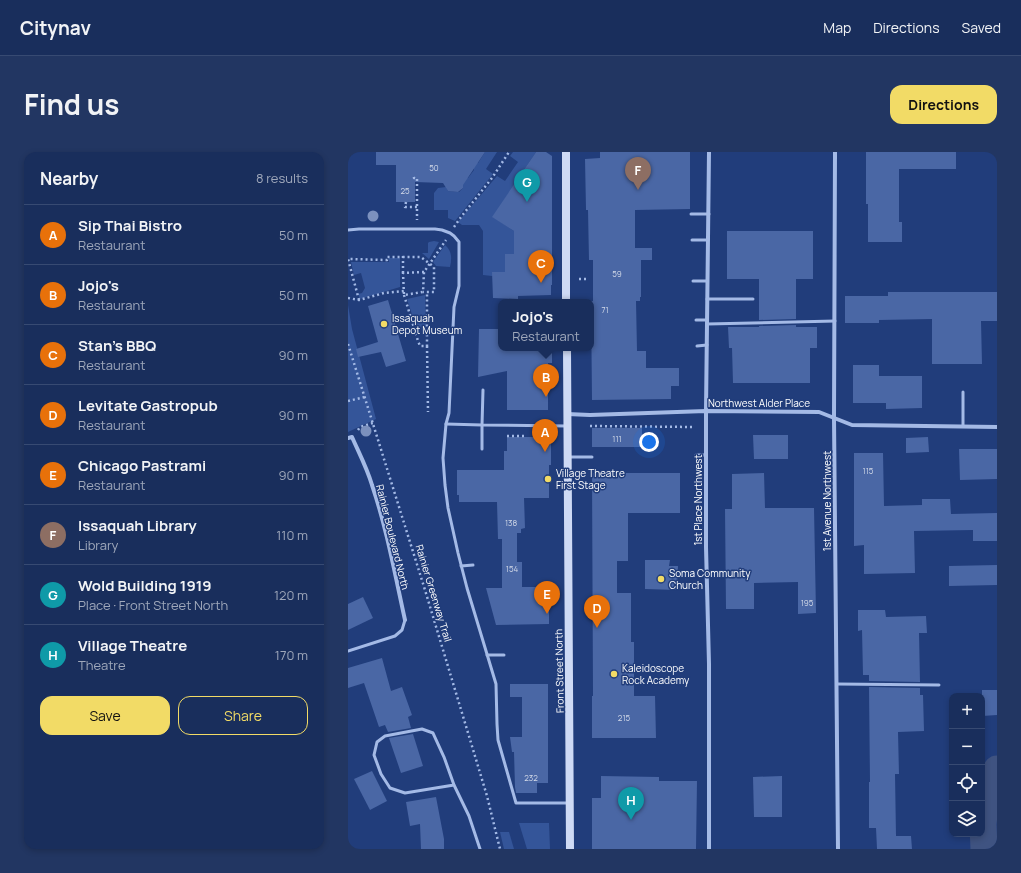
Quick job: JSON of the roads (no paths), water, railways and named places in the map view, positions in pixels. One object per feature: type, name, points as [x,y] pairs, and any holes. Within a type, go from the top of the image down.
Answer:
[{"type":"main road","points":[[566,152],[566,299]]},
{"type":"main road","name":"Front Street North","points":[[567,351],[570,849]]},
{"type":"street","name":"1st Place Northwest","points":[[709,152],[706,411],[709,849]]},
{"type":"street","name":"1st Avenue Northwest","points":[[835,152],[834,418],[838,849]]},
{"type":"street","name":"Northwest Alder Place","points":[[567,414],[590,415],[706,411],[819,412],[852,424],[997,427]]},
{"type":"street","name":"Rainier Boulevard North","points":[[350,438],[362,459],[372,484],[383,520],[405,620]]},
{"type":"lane","points":[[692,214],[709,214]]},
{"type":"lane","points":[[348,230],[442,230],[450,233],[459,242],[459,286],[454,306],[449,412],[446,424],[443,458],[444,485],[452,528],[467,588],[496,684],[498,740],[516,803],[570,803]]},
{"type":"lane","points":[[692,240],[708,240]]},
{"type":"lane","points":[[693,281],[707,281]]},
{"type":"lane","points":[[707,299],[753,299]]},
{"type":"lane","points":[[696,320],[707,322],[835,321]]},
{"type":"lane","points":[[698,346],[707,345]]},
{"type":"lane","points":[[482,449],[483,390]]},
{"type":"lane","points":[[962,392],[963,426]]},
{"type":"lane","points":[[446,424],[567,426]]},
{"type":"lane","points":[[696,455],[706,455]]},
{"type":"lane","points":[[567,457],[592,456]]},
{"type":"lane","points":[[461,566],[473,565]]},
{"type":"lane","points":[[348,651],[395,636],[402,630],[405,620]]},
{"type":"lane","points":[[487,655],[504,655]]},
{"type":"lane","points":[[837,684],[939,685]]},
{"type":"lane","points":[[454,785],[405,793],[390,788],[381,774],[374,754],[377,742],[385,736],[422,729],[433,734],[444,757],[454,785],[469,816],[480,849]]},
{"type":"waterway","points":[[984,849],[983,824],[987,785],[997,769]]},
{"type":"place","name":"Issaquah Library","points":[[638,190]]},
{"type":"place","name":"Wold Building 1919","points":[[527,202]]},
{"type":"place","name":"Stan's BBQ","points":[[541,283]]},
{"type":"place","name":"Issaquah Depot Museum","points":[[384,324]]},
{"type":"place","name":"Jojo's","points":[[546,397]]},
{"type":"place","name":"Sip Thai Bistro","points":[[545,452]]},
{"type":"place","name":"Village Theatre First Stage","points":[[548,479]]},
{"type":"place","name":"Soma Community Church","points":[[661,579]]},
{"type":"place","name":"Chicago Pastrami","points":[[547,614]]},
{"type":"place","name":"Levitate Gastropub","points":[[597,628]]},
{"type":"place","name":"Kaleidoscope Rock Academy","points":[[614,674]]},
{"type":"place","name":"Village Theatre","points":[[631,820]]}]
